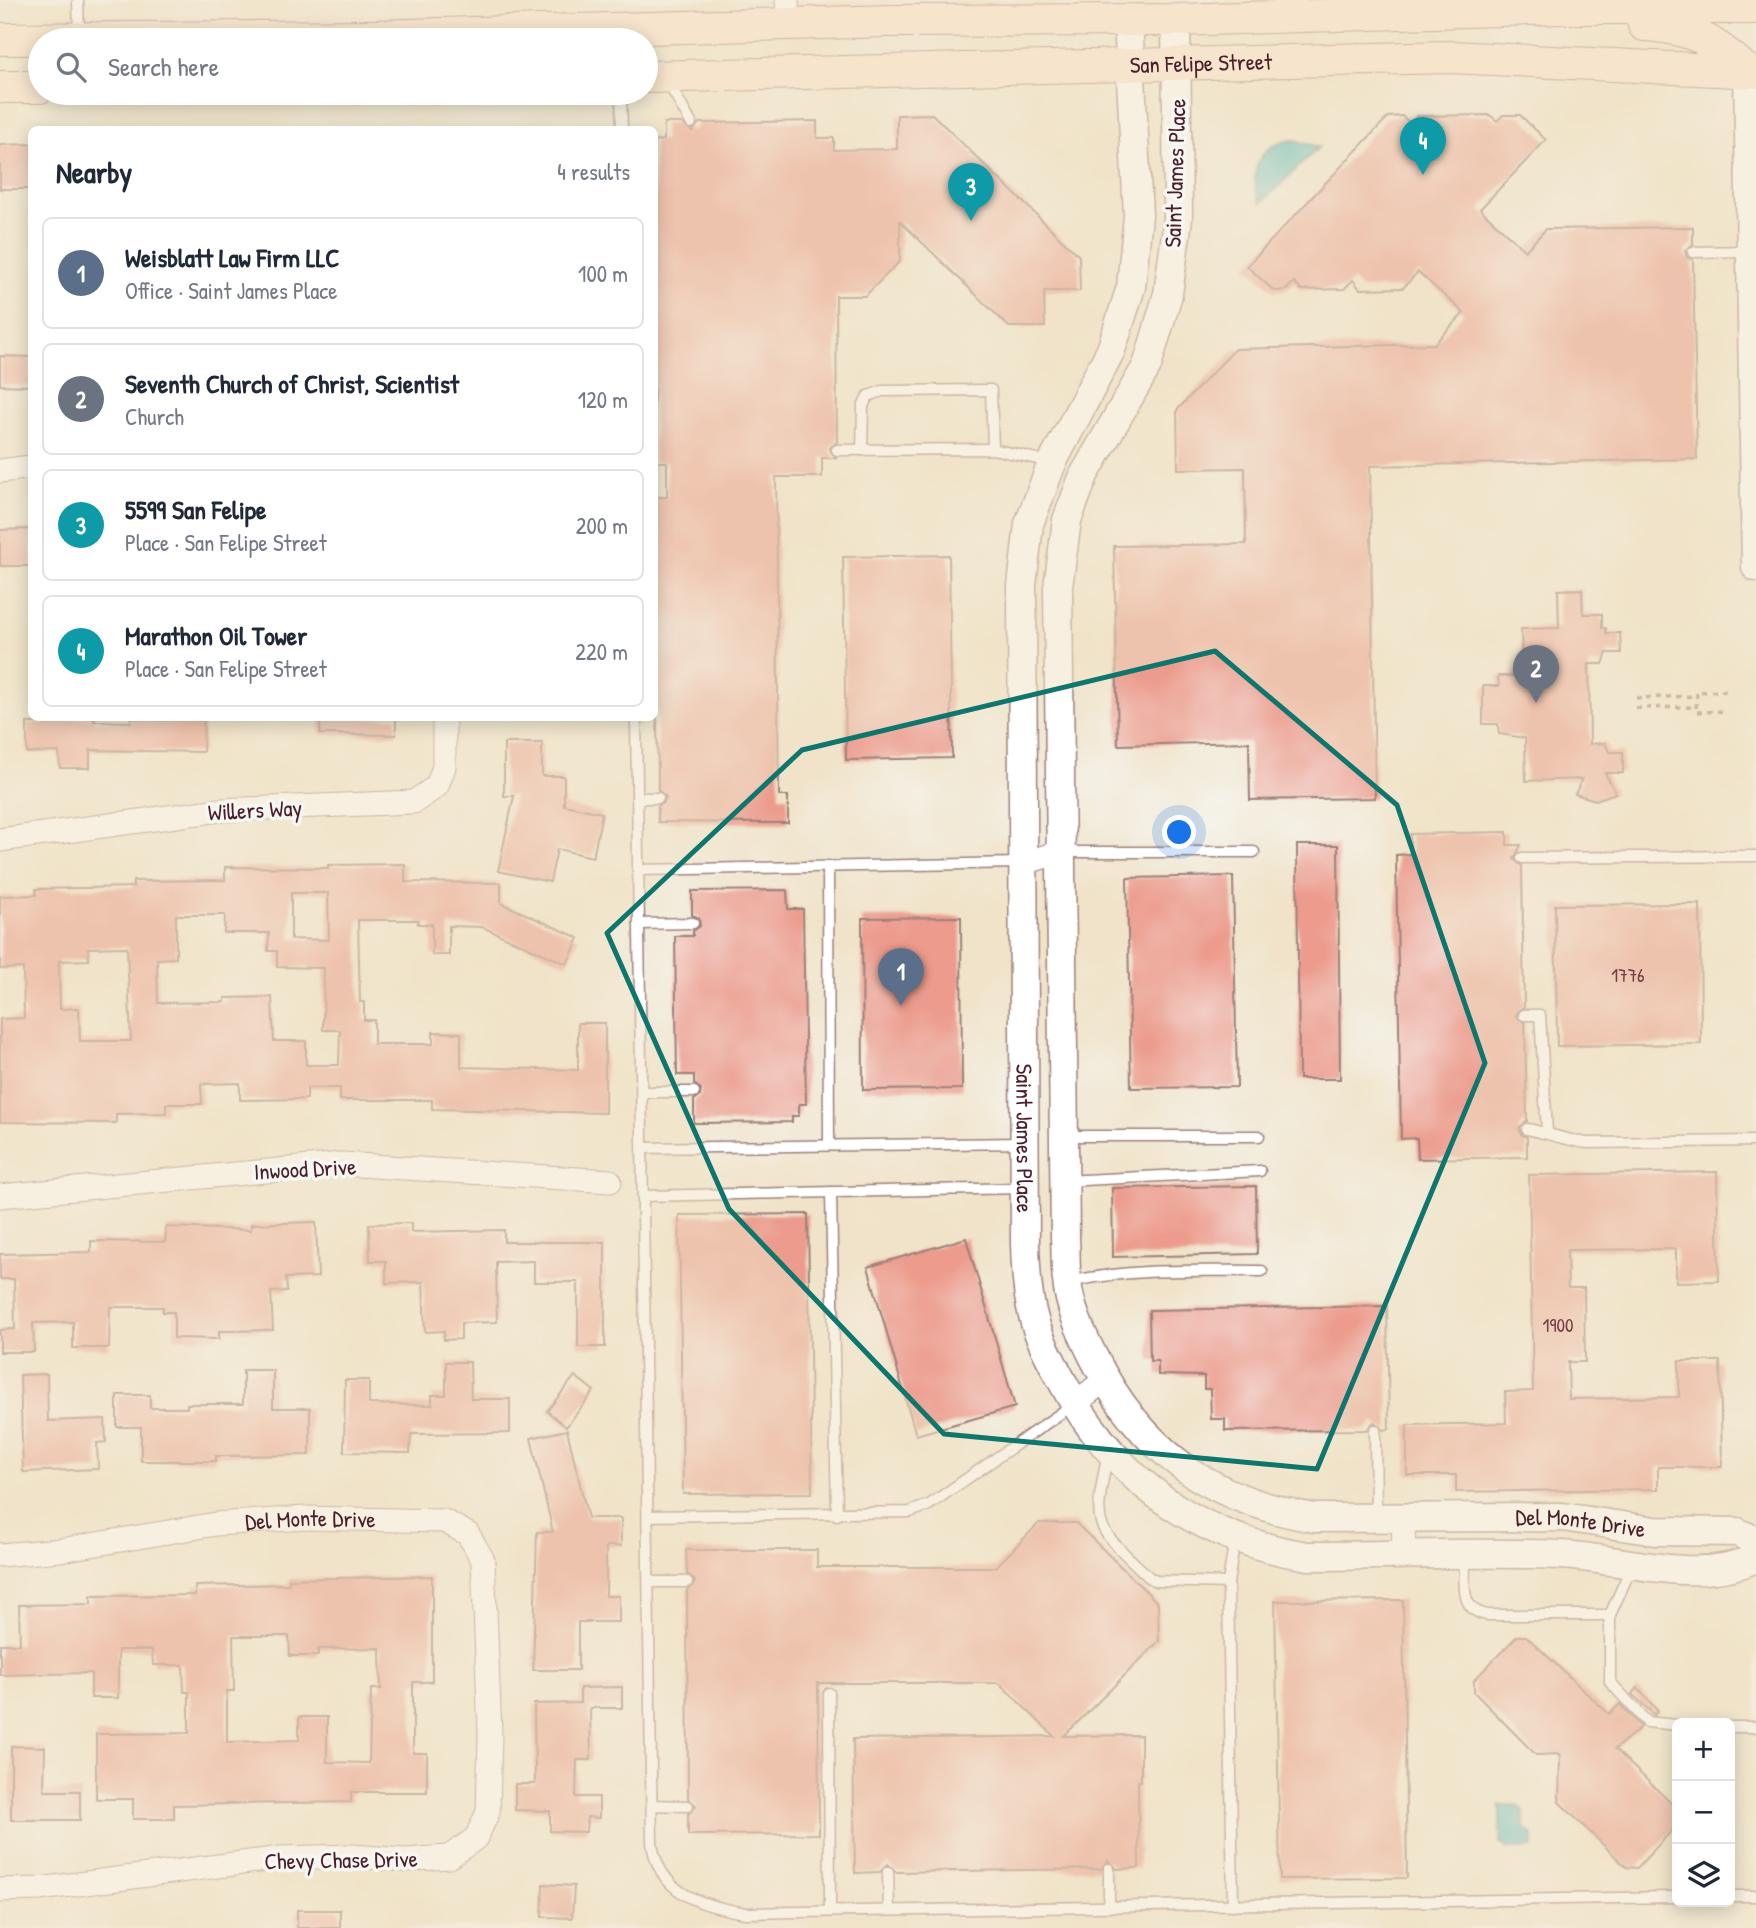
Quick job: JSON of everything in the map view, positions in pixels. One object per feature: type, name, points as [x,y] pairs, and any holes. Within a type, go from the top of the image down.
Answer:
[{"type":"main road","name":"San Felipe Street","points":[[658,30],[787,12],[1176,20],[1752,5]]},
{"type":"main road","points":[[1563,8],[1606,22],[1686,30],[1706,38],[1753,68]]},
{"type":"main road","name":"San Felipe Street","points":[[0,39],[28,39]]},
{"type":"main road","name":"San Felipe Street","points":[[658,76],[1451,57],[1753,68]]},
{"type":"main road","points":[[0,87],[28,87]]},
{"type":"street","name":"Saint James Place","points":[[1128,20],[1138,215],[1131,287],[1111,351],[1052,463],[1028,524],[1022,586],[1027,1286],[1035,1324],[1074,1404],[1090,1430],[1139,1482],[1186,1516],[1235,1538]]},
{"type":"street","name":"Saint James Place","points":[[1176,20],[1178,219],[1168,294],[1147,366],[1084,474],[1067,520],[1058,587],[1063,1136],[1067,1282],[1078,1324],[1105,1381],[1134,1423],[1192,1474],[1236,1498]]},
{"type":"street","points":[[1753,68],[1751,251],[1756,567]]},
{"type":"street","points":[[1052,463],[1084,474]]},
{"type":"street","points":[[0,471],[28,468]]},
{"type":"street","name":"Willers Way","points":[[0,840],[220,810],[414,802],[437,786],[444,766],[444,721]]},
{"type":"street","points":[[1024,863],[1060,852]]},
{"type":"street","name":"Inwood Drive","points":[[0,1196],[342,1164],[610,1181]]},
{"type":"street","points":[[1074,1404],[1105,1381]]},
{"type":"street","name":"Del Monte Drive","points":[[1236,1498],[1275,1511],[1315,1518],[1563,1517],[1655,1531],[1737,1532],[1756,1541]]},
{"type":"street","name":"Del Monte Drive","points":[[0,1555],[61,1550],[216,1524],[305,1518],[444,1521],[468,1534],[483,1560],[488,1682]]},
{"type":"street","points":[[1389,1519],[1404,1556]]},
{"type":"street","name":"Del Monte Drive","points":[[1235,1538],[1271,1550],[1308,1556],[1562,1555],[1658,1569],[1733,1569],[1756,1558]]},
{"type":"street","name":"Chevy Chase Drive","points":[[0,1890],[39,1889],[281,1858],[353,1856],[404,1860],[449,1857],[476,1838],[488,1812],[488,1682]]},
{"type":"lane","points":[[78,0],[79,28]]},
{"type":"lane","points":[[658,80],[691,123]]},
{"type":"lane","points":[[621,105],[622,126]]},
{"type":"lane","points":[[1693,252],[1751,251]]},
{"type":"lane","points":[[862,450],[863,406],[868,396],[882,391],[991,390],[993,449]]},
{"type":"lane","points":[[837,450],[993,449],[1052,463]]},
{"type":"lane","points":[[636,721],[652,1805],[654,1862],[669,1883],[690,1899],[712,1907],[745,1913],[1672,1897]]},
{"type":"lane","points":[[637,797],[658,797]]},
{"type":"lane","points":[[1060,852],[1254,852]]},
{"type":"lane","points":[[1521,858],[1756,856]]},
{"type":"lane","points":[[638,870],[1024,863]]},
{"type":"lane","points":[[828,866],[829,1145]]},
{"type":"lane","points":[[639,924],[692,923]]},
{"type":"lane","points":[[1524,1015],[1540,1015],[1547,1132]]},
{"type":"lane","points":[[643,1092],[694,1092]]},
{"type":"lane","points":[[1527,1129],[1547,1132],[1564,1140],[1587,1143],[1756,1142]]},
{"type":"lane","points":[[1063,1136],[1259,1136]]},
{"type":"lane","points":[[643,1148],[1026,1143]]},
{"type":"lane","points":[[1064,1181],[1260,1171]]},
{"type":"lane","points":[[644,1196],[1025,1188]]},
{"type":"lane","points":[[831,1192],[837,1515]]},
{"type":"lane","points":[[1067,1282],[1125,1272],[1262,1270]]},
{"type":"lane","points":[[648,1516],[893,1514],[929,1505],[1074,1404]]},
{"type":"lane","points":[[1375,1430],[1389,1519]]},
{"type":"lane","points":[[1109,1450],[1098,1510],[1099,1524],[1106,1536],[1156,1581],[1228,1583]]},
{"type":"lane","points":[[1233,1905],[1228,1583],[1235,1538]]},
{"type":"lane","points":[[1465,1556],[1466,1604],[1473,1612],[1487,1615],[1610,1615]]},
{"type":"lane","points":[[1632,1565],[1610,1615],[1610,1682],[1647,1721],[1672,1724]]},
{"type":"lane","points":[[649,1582],[687,1582]]},
{"type":"lane","points":[[829,1693],[830,1911]]},
{"type":"lane","points":[[1735,1727],[1756,1727]]},
{"type":"lane","points":[[652,1805],[688,1806]]},
{"type":"lane","points":[[1109,1869],[1109,1906]]},
{"type":"lane","points":[[888,1872],[888,1910]]},
{"type":"lane","points":[[1735,1896],[1756,1896]]},
{"type":"path","points":[[1726,691],[1697,692],[1696,712],[1726,711]]},
{"type":"path","points":[[1636,698],[1697,696]]},
{"type":"path","points":[[1636,708],[1696,707]]},
{"type":"highlighted area","points":[[1215,651],[1397,805],[1485,1063],[1317,1469],[944,1434],[729,1209],[607,933],[802,750]]},
{"type":"water","points":[[1294,140],[1319,147],[1261,203],[1255,181],[1259,161],[1271,147]]},
{"type":"water","points":[[1500,1805],[1517,1805],[1524,1811],[1524,1828],[1533,1835],[1533,1848],[1509,1849],[1500,1843]]},
{"type":"building","points":[[932,114],[1079,256],[1080,291],[1044,291],[1045,327],[1009,327],[900,221],[900,261],[865,296],[836,296],[837,442],[829,449],[836,458],[822,458],[822,477],[776,477],[779,796],[788,796],[788,823],[658,822],[658,806],[666,797],[658,790],[658,497],[667,497],[667,462],[658,462],[658,141],[664,140],[664,123],[682,123],[692,131],[699,123],[817,121],[817,138],[834,138],[834,150],[897,149],[897,115]]},
{"type":"building","points":[[1490,115],[1497,121],[1503,115],[1520,115],[1546,140],[1480,209],[1525,251],[1546,229],[1693,227],[1693,244],[1685,251],[1687,257],[1693,260],[1697,459],[1370,466],[1375,798],[1250,800],[1249,742],[1118,745],[1114,546],[1246,544],[1245,468],[1178,469],[1177,410],[1235,349],[1434,344],[1464,313],[1418,272],[1403,288],[1360,289],[1353,280],[1344,289],[1301,290],[1294,282],[1286,290],[1274,291],[1247,266],[1388,117],[1402,116],[1410,123],[1417,116]]},
{"type":"building","points":[[28,144],[28,189],[0,189],[0,145]]},
{"type":"building","points":[[0,356],[28,357],[28,386],[0,385]]},
{"type":"building","points":[[28,529],[28,566],[0,566],[0,530]]},
{"type":"building","points":[[949,555],[952,758],[846,760],[843,557]]},
{"type":"building","points":[[1582,589],[1583,614],[1602,614],[1602,628],[1606,628],[1606,633],[1620,633],[1621,653],[1607,653],[1603,664],[1589,664],[1590,744],[1605,743],[1609,752],[1623,752],[1623,773],[1605,773],[1616,793],[1596,800],[1575,794],[1582,779],[1526,781],[1525,738],[1499,734],[1498,724],[1483,724],[1483,686],[1499,686],[1498,676],[1512,676],[1512,671],[1522,671],[1521,629],[1559,628],[1558,590]]},
{"type":"building","points":[[204,721],[203,752],[90,750],[90,768],[60,768],[59,752],[27,753],[27,723]]},
{"type":"building","points":[[320,721],[396,721],[396,735],[320,734]]},
{"type":"building","points":[[504,743],[542,743],[542,776],[564,776],[564,805],[602,813],[593,857],[557,849],[550,882],[498,871],[514,796],[504,796]]},
{"type":"building","points":[[1507,832],[1507,845],[1521,845],[1514,859],[1522,866],[1524,1007],[1516,1016],[1525,1023],[1527,1121],[1519,1128],[1521,1134],[1527,1137],[1527,1157],[1418,1159],[1417,1138],[1401,1139],[1396,855],[1411,854],[1410,834]]},
{"type":"building","points":[[1297,845],[1338,845],[1340,1079],[1299,1079]]},
{"type":"building","points":[[405,864],[405,882],[501,883],[501,903],[579,938],[567,964],[482,927],[449,926],[449,955],[432,955],[432,924],[418,924],[418,920],[358,920],[360,1002],[364,1002],[364,1020],[374,1020],[374,1044],[433,1044],[433,1032],[461,1033],[461,1067],[578,1070],[578,1023],[605,1023],[605,1113],[432,1109],[432,1100],[340,1100],[340,1088],[307,1088],[307,1099],[240,1100],[240,1083],[201,1084],[202,1104],[166,1104],[166,1113],[116,1114],[116,1123],[0,1122],[0,1019],[24,1018],[23,968],[0,969],[0,896],[36,895],[36,889],[133,887],[133,881],[225,880],[225,867],[328,868],[328,865]],"holes":[[[291,893],[328,893],[329,940],[291,939]],[[176,915],[225,915],[224,933],[269,933],[268,951],[277,951],[277,967],[324,968],[323,1030],[340,1030],[339,1065],[306,1065],[306,1041],[274,1041],[272,997],[225,998],[225,1002],[158,1003],[157,959],[176,958]],[[127,947],[131,1041],[80,1041],[79,1008],[60,1009],[59,961],[89,960],[88,948]]]},
{"type":"building","points":[[1233,876],[1237,1087],[1131,1088],[1127,878]]},
{"type":"building","points":[[787,890],[788,909],[803,909],[806,1104],[799,1104],[799,1116],[792,1116],[792,1122],[694,1123],[694,1100],[700,1096],[701,1089],[694,1084],[694,1075],[677,1075],[675,936],[693,936],[693,931],[700,926],[699,918],[692,915],[692,891]]},
{"type":"building","points":[[1700,904],[1701,1044],[1557,1046],[1555,905]]},
{"type":"building","points":[[961,917],[962,1089],[863,1090],[862,918]]},
{"type":"building","points":[[1717,1172],[1719,1281],[1676,1282],[1676,1249],[1567,1250],[1568,1288],[1584,1288],[1585,1362],[1568,1362],[1569,1399],[1679,1397],[1679,1361],[1720,1361],[1722,1467],[1658,1467],[1658,1489],[1456,1492],[1456,1475],[1407,1475],[1407,1425],[1506,1423],[1505,1392],[1533,1391],[1529,1175]]},
{"type":"building","points":[[1256,1186],[1257,1254],[1113,1257],[1112,1188]]},
{"type":"building","points":[[808,1214],[812,1493],[683,1494],[679,1215]]},
{"type":"building","points":[[316,1222],[318,1277],[286,1278],[287,1291],[271,1292],[273,1330],[219,1331],[219,1339],[174,1338],[174,1312],[163,1312],[163,1307],[110,1307],[109,1348],[73,1348],[73,1322],[33,1323],[34,1352],[0,1352],[0,1330],[15,1329],[14,1279],[0,1279],[0,1254],[91,1252],[91,1241],[165,1242],[166,1227],[251,1230],[251,1224]]},
{"type":"building","points":[[411,1223],[411,1232],[504,1230],[504,1242],[605,1242],[605,1347],[578,1347],[578,1282],[534,1282],[534,1261],[496,1262],[497,1322],[461,1323],[461,1339],[444,1340],[444,1331],[425,1332],[423,1282],[386,1283],[386,1261],[370,1261],[369,1224]]},
{"type":"building","points":[[966,1238],[1015,1407],[916,1435],[868,1267]]},
{"type":"building","points":[[1387,1306],[1389,1429],[1383,1430],[1374,1422],[1367,1430],[1225,1431],[1225,1419],[1211,1419],[1210,1389],[1204,1389],[1204,1376],[1158,1375],[1158,1361],[1150,1361],[1149,1310]]},
{"type":"building","points":[[446,1362],[470,1362],[471,1399],[510,1399],[510,1433],[411,1434],[410,1453],[344,1452],[345,1380],[369,1380],[369,1404],[432,1405],[432,1395],[446,1395]]},
{"type":"building","points":[[243,1370],[273,1370],[273,1408],[310,1408],[310,1455],[216,1456],[216,1461],[141,1461],[141,1427],[117,1427],[117,1395],[150,1395],[150,1408],[187,1408],[187,1404],[243,1404]]},
{"type":"building","points":[[47,1374],[48,1421],[105,1419],[106,1442],[97,1443],[98,1469],[23,1472],[20,1375]]},
{"type":"building","points":[[575,1376],[594,1391],[566,1427],[547,1411]]},
{"type":"building","points":[[567,1430],[588,1518],[621,1518],[621,1546],[606,1546],[606,1596],[619,1596],[619,1622],[578,1622],[578,1670],[533,1670],[537,1532],[553,1532],[531,1438]]},
{"type":"building","points":[[1039,1523],[1076,1523],[1158,1603],[1159,1641],[1064,1736],[1141,1735],[1141,1781],[1138,1781],[1139,1868],[1117,1869],[1108,1861],[1101,1869],[896,1872],[888,1864],[880,1872],[855,1873],[853,1739],[1054,1736],[999,1683],[818,1683],[819,1834],[688,1835],[688,1814],[696,1806],[688,1798],[687,1590],[695,1581],[687,1574],[686,1550],[817,1550],[817,1567],[996,1567]]},
{"type":"building","points":[[432,1576],[432,1682],[413,1682],[413,1753],[427,1753],[427,1792],[351,1792],[351,1802],[174,1805],[174,1819],[133,1819],[133,1799],[96,1799],[96,1734],[189,1733],[189,1692],[184,1692],[183,1665],[153,1665],[152,1650],[118,1650],[118,1698],[91,1698],[91,1673],[0,1675],[0,1644],[20,1644],[19,1605],[91,1604],[91,1596],[195,1595],[195,1586],[289,1584],[289,1579]],"holes":[[[233,1636],[289,1636],[290,1656],[318,1656],[318,1649],[380,1648],[381,1689],[371,1689],[369,1763],[327,1762],[327,1717],[299,1717],[299,1740],[227,1742],[227,1691],[234,1691]]]},
{"type":"building","points":[[1403,1600],[1407,1878],[1280,1879],[1275,1601]]},
{"type":"building","points":[[1517,1636],[1526,1636],[1609,1714],[1620,1704],[1641,1727],[1615,1749],[1672,1804],[1672,1830],[1637,1868],[1626,1867],[1559,1802],[1560,1754],[1536,1755],[1474,1692],[1474,1680]]},
{"type":"building","points":[[622,1687],[622,1708],[590,1708],[591,1760],[577,1760],[576,1797],[599,1797],[599,1818],[587,1817],[586,1832],[550,1831],[550,1811],[515,1810],[515,1784],[535,1784],[534,1704],[580,1703],[580,1688]]},
{"type":"building","points":[[1638,1688],[1658,1711],[1654,1715],[1632,1694]]},
{"type":"building","points":[[11,1746],[45,1747],[44,1791],[80,1791],[80,1820],[11,1820]]},
{"type":"building","points":[[543,1884],[574,1886],[572,1918],[542,1917]]},
{"type":"building","points":[[297,1910],[340,1910],[340,1928],[297,1928]]},
{"type":"place","name":"Marathon Oil Tower","points":[[1423,175]]},
{"type":"place","name":"5599 San Felipe","points":[[971,221]]},
{"type":"place","name":"Seventh Church of Christ, Scientist","points":[[1536,703]]},
{"type":"place","name":"Weisblatt Law Firm LLC","points":[[901,1006]]}]
